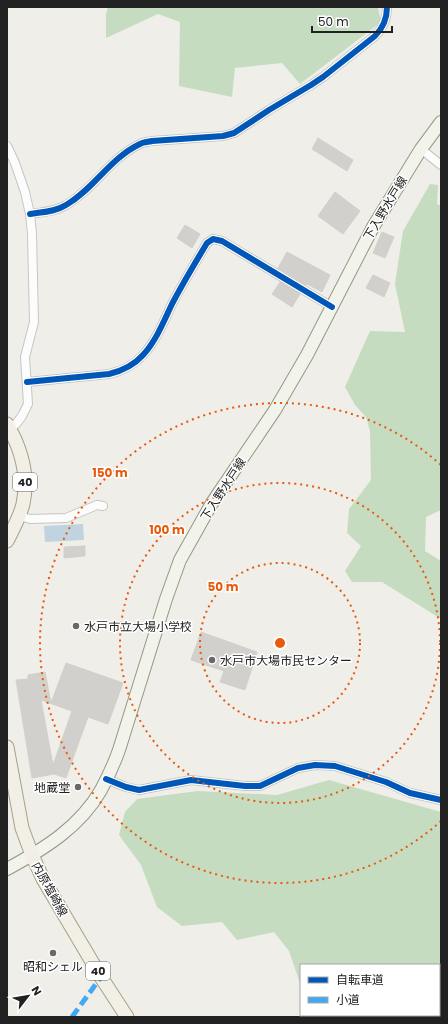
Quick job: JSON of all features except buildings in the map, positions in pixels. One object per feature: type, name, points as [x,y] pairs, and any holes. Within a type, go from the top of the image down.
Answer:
[{"type":"main road","name":"下入野水戸線","points":[[7,869],[32,856],[63,834],[80,818],[95,800],[119,750],[166,599],[180,560],[212,503],[278,405],[307,355],[373,227],[421,149],[441,122]]},
{"type":"main road","name":"40","points":[[7,541],[23,504],[25,475],[20,451],[8,426]]},
{"type":"main road","name":"内原塩崎線","points":[[7,747],[22,828],[32,856],[45,882],[101,977],[127,1017]]},
{"type":"street","points":[[30,214],[56,210],[65,206],[83,193],[123,154],[141,143],[223,136],[234,133],[323,77],[375,36],[382,29],[387,7]]},
{"type":"street","points":[[7,146],[25,192],[30,214],[32,234],[34,322],[25,357],[28,404],[16,424],[8,426]]},
{"type":"street","points":[[421,149],[441,165]]},
{"type":"street","points":[[27,382],[109,374],[118,372],[135,363],[144,355],[154,340],[177,295],[207,243],[213,239],[222,241],[332,307]]},
{"type":"street","points":[[19,516],[30,519],[66,518],[97,505],[103,506]]},
{"type":"street","points":[[106,779],[126,787],[139,790],[191,780],[245,786],[260,786],[298,768],[315,765],[335,766],[349,769],[386,782],[410,793],[441,800]]},
{"type":"green space","points":[[108,7],[378,7],[381,22],[300,84],[282,63],[235,68],[232,97],[179,86],[180,22],[158,14],[106,38],[106,14]]},
{"type":"green space","points":[[430,184],[438,185],[437,204],[441,206],[441,510],[426,517],[425,551],[441,561],[441,619],[382,582],[352,582],[345,571],[361,546],[347,533],[349,509],[371,480],[370,431],[366,417],[355,405],[345,387],[370,331],[405,332],[395,284],[403,231]]},
{"type":"green space","points":[[329,780],[441,812],[441,1017],[376,1016],[440,1016],[440,964],[300,964],[300,983],[289,951],[274,932],[237,940],[222,922],[182,926],[157,907],[141,865],[119,835],[125,812],[137,799],[198,791],[277,795]]},
{"type":"water","points":[[83,524],[84,540],[45,542],[44,526]]},
{"type":"marked path","points":[[72,1017],[101,977]]},
{"type":"cycle path","points":[[30,214],[53,210],[66,205],[85,191],[120,157],[141,143],[223,136],[234,133],[323,77],[375,36],[384,23],[387,7]]},
{"type":"cycle path","points":[[27,382],[109,374],[119,371],[136,362],[152,344],[189,273],[207,243],[213,239],[222,241],[332,307]]},
{"type":"cycle path","points":[[106,779],[126,787],[139,790],[191,780],[245,786],[260,786],[298,768],[315,765],[335,766],[386,782],[410,793],[441,800]]},
{"type":"place","name":"水戸市立大場小学校","points":[[76,626]]},
{"type":"place","name":"水戸市大場市民センター","points":[[212,660]]},
{"type":"place","name":"地蔵堂","points":[[78,787]]},
{"type":"place","name":"昭和シェル","points":[[53,953]]}]
